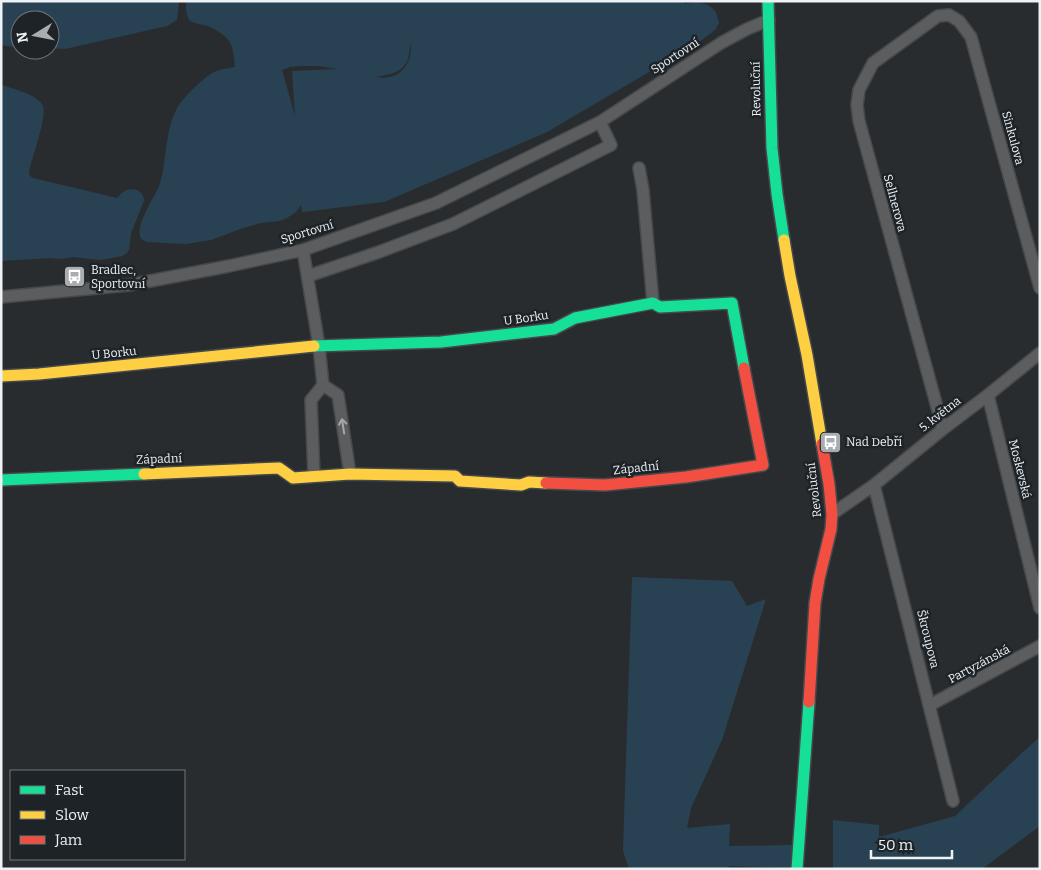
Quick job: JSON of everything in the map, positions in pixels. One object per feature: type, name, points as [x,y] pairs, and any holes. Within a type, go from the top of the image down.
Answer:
[{"type":"street","name":"Revoluční","points":[[768,1],[772,139],[776,194],[808,364],[832,514],[831,529],[815,602],[812,677],[797,869]]},
{"type":"street","name":"Sinkulova","points":[[938,16],[949,15],[958,21],[970,38],[1040,288]]},
{"type":"street","name":"Sellnerova","points":[[938,16],[873,63],[859,90],[857,105],[859,121],[943,429]]},
{"type":"street","name":"Sportovní","points":[[1,297],[130,285],[229,266],[303,250],[436,203],[600,122],[721,43],[769,20]]},
{"type":"street","points":[[308,276],[453,224],[611,145],[600,122]]},
{"type":"street","points":[[639,168],[643,190],[653,303]]},
{"type":"street","points":[[303,250],[319,346],[323,385],[311,400],[314,476]]},
{"type":"street","name":"U Borku","points":[[1,376],[39,374],[319,346],[441,342],[554,328],[575,318],[653,303],[660,308],[732,303]]},
{"type":"street","name":"Západní","points":[[1,480],[279,468],[293,478],[350,474],[455,476],[460,481],[521,485],[529,482],[605,485],[686,477],[762,465],[732,303]]},
{"type":"street","name":"5. května","points":[[832,514],[874,485],[1040,353]]},
{"type":"street","points":[[323,385],[338,395],[350,474]]},
{"type":"street","name":"Moskevská","points":[[988,395],[1040,608]]},
{"type":"street","name":"Škroupova","points":[[874,485],[953,801]]},
{"type":"street","name":"Partyzánská","points":[[930,705],[1040,646]]},
{"type":"shaded area","points":[[1,1],[179,1],[177,20],[167,26],[65,49],[60,49],[60,10],[10,10],[10,46],[1,45]]},
{"type":"shaded area","points":[[186,1],[684,1],[684,4],[697,3],[708,5],[715,11],[719,23],[715,30],[695,45],[547,132],[384,202],[302,212],[301,205],[296,212],[287,218],[243,228],[211,240],[186,244],[147,242],[141,239],[140,227],[161,180],[169,130],[177,108],[190,92],[208,76],[219,70],[235,67],[233,49],[228,40],[208,26],[189,20],[186,11]],"holes":[[[411,44],[409,59],[402,71],[391,77],[376,77],[395,73],[402,68],[408,59]],[[300,66],[338,69],[292,71],[295,116],[282,70]]]},
{"type":"shaded area","points":[[1,85],[31,95],[43,106],[43,119],[29,171],[30,176],[117,198],[124,191],[130,189],[141,193],[144,201],[131,233],[129,250],[126,254],[101,260],[73,257],[1,261]]},
{"type":"shaded area","points":[[632,577],[732,581],[747,606],[766,599],[722,740],[691,808],[687,828],[730,824],[729,846],[794,845],[793,868],[729,866],[729,869],[629,869],[623,851]]},
{"type":"shaded area","points":[[1040,737],[1040,826],[982,869],[833,869],[833,820],[879,825],[879,837],[955,816]]},
{"type":"traffic: fast","points":[[768,1],[772,148],[784,240]]},
{"type":"traffic: fast","points":[[314,346],[441,342],[554,329],[575,318],[653,303],[660,307],[732,303],[744,368]]},
{"type":"traffic: fast","points":[[1,480],[144,474]]},
{"type":"traffic: fast","points":[[797,869],[809,702]]},
{"type":"traffic: slow","points":[[784,240],[807,355],[822,444]]},
{"type":"traffic: slow","points":[[1,376],[39,374],[314,346]]},
{"type":"traffic: slow","points":[[144,474],[279,468],[293,478],[350,474],[455,476],[460,481],[521,485],[529,482],[546,483]]},
{"type":"traffic: jam","points":[[546,483],[605,485],[686,477],[763,465],[744,368]]},
{"type":"traffic: jam","points":[[809,702],[815,603],[831,529],[832,514],[822,444]]},
{"type":"place","name":"Bradlec, Sportovní","points":[[75,277]]},
{"type":"place","name":"Nad Debří","points":[[830,442]]}]
